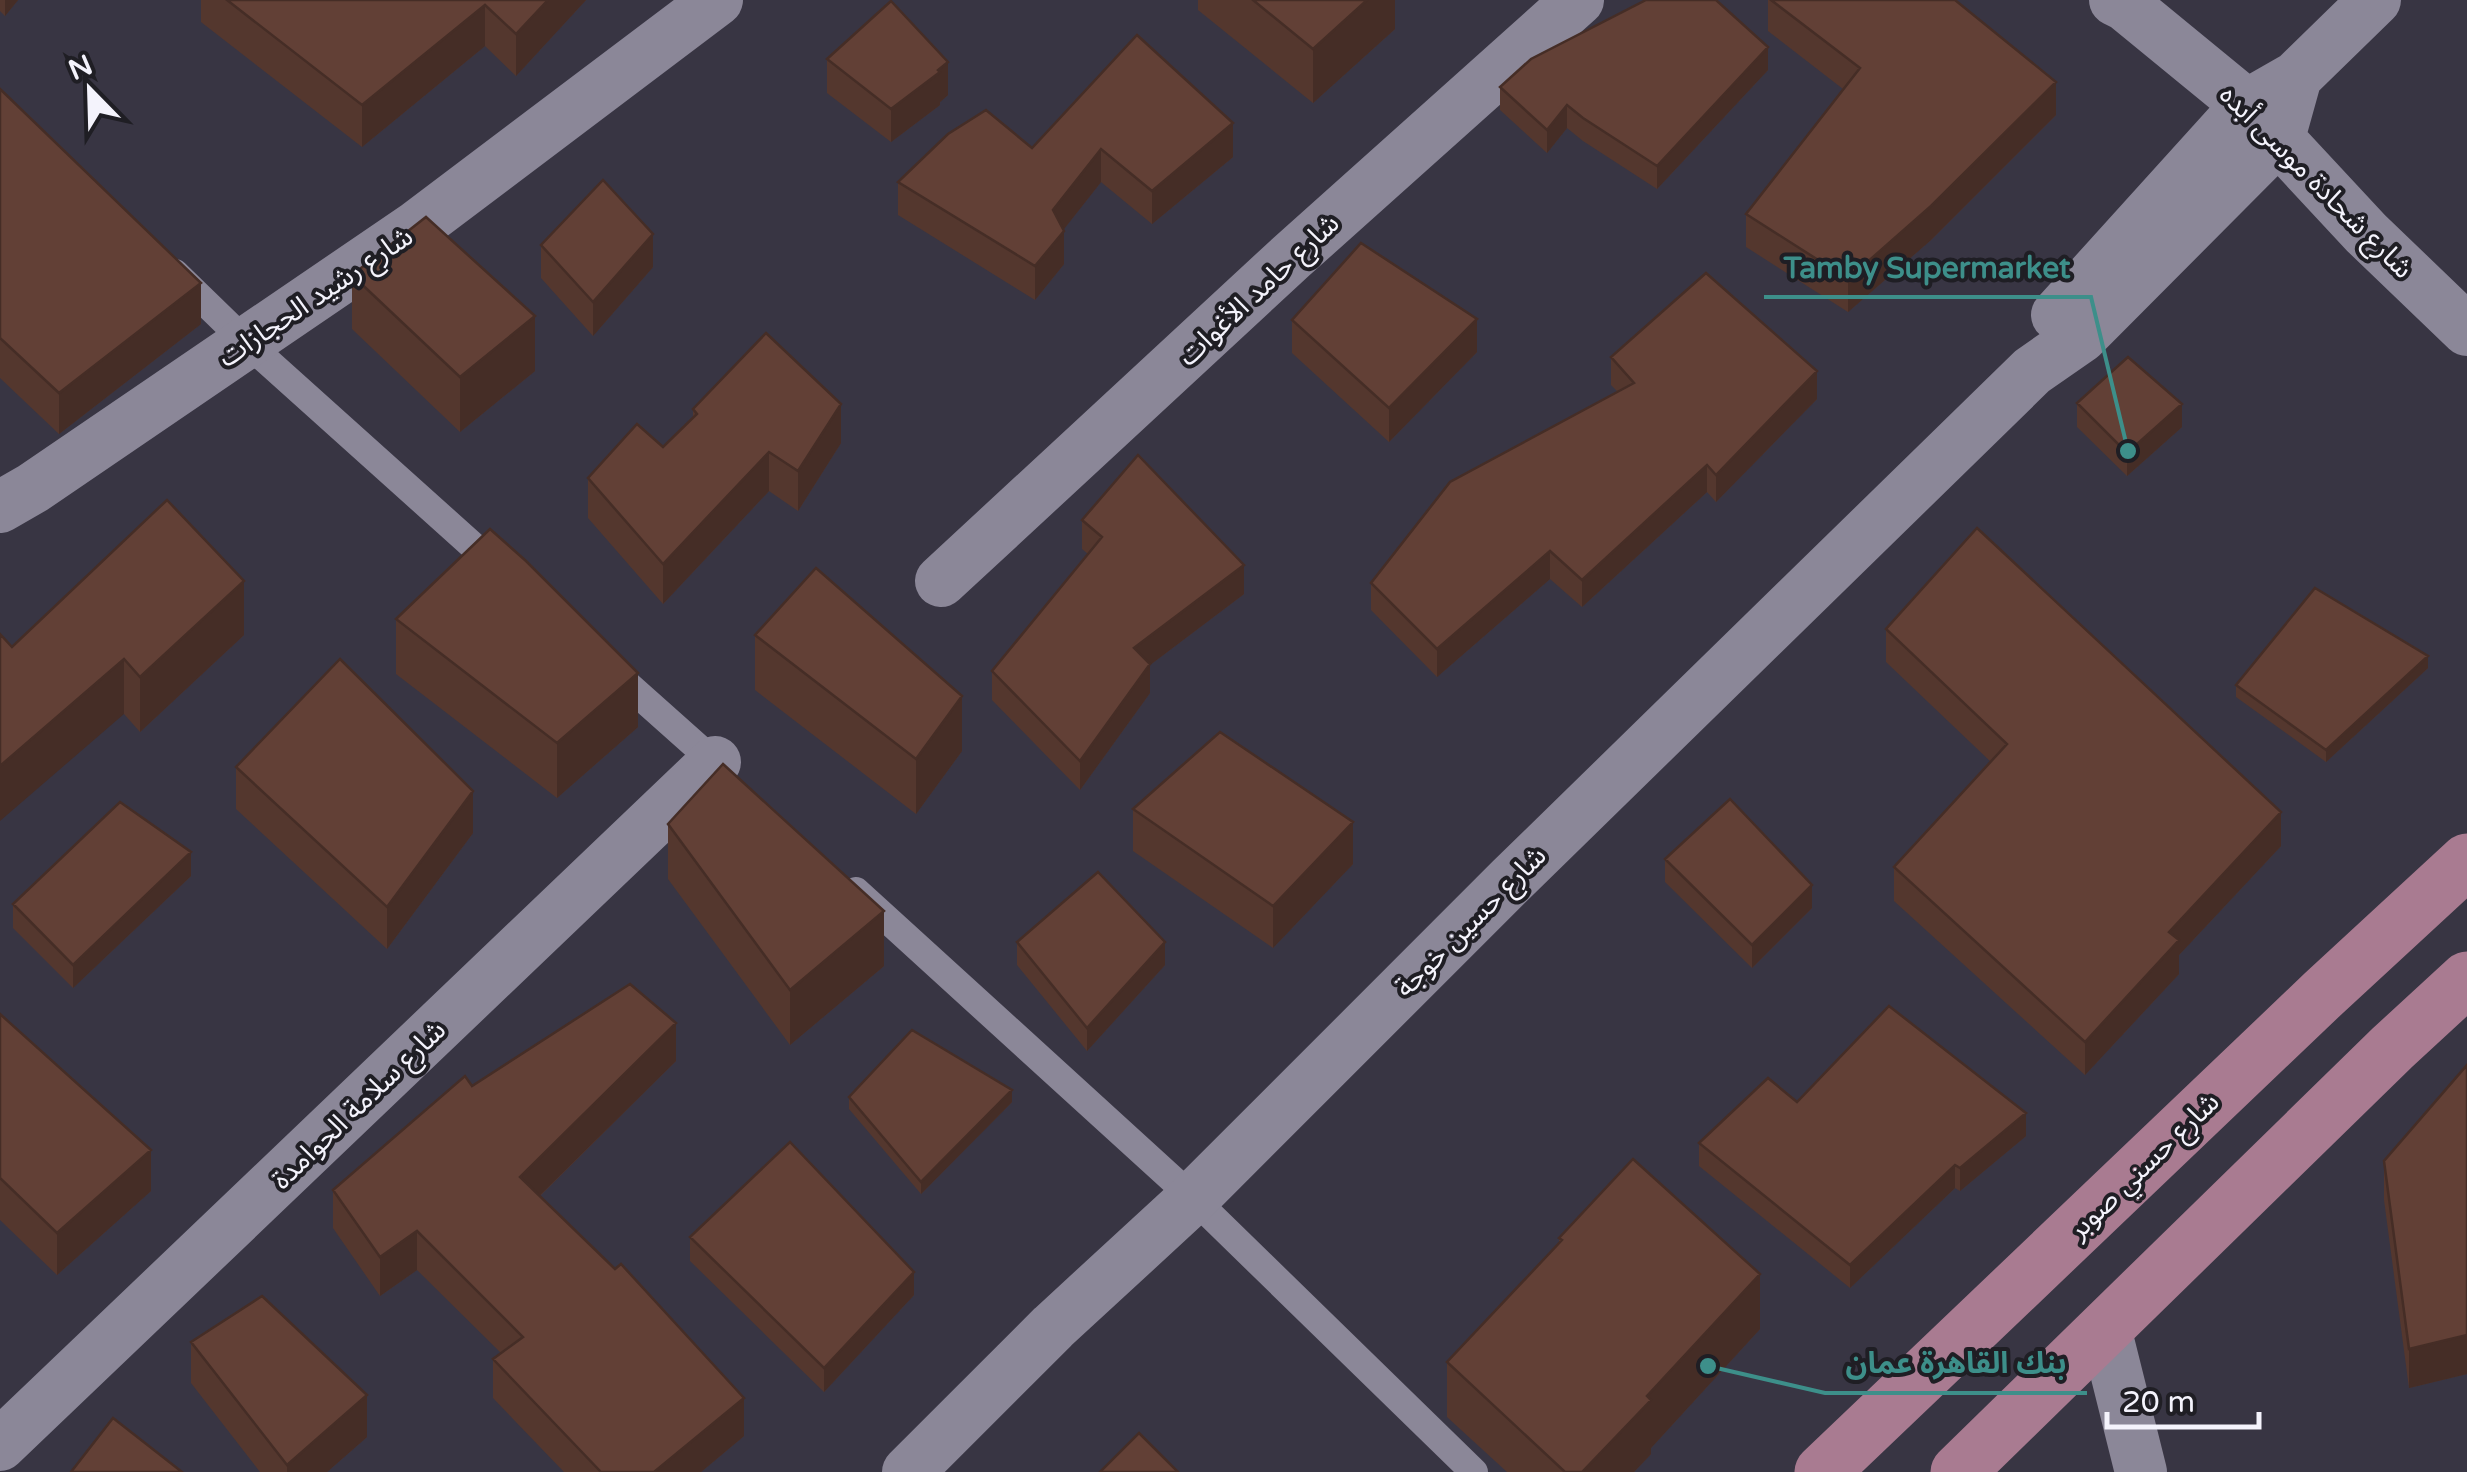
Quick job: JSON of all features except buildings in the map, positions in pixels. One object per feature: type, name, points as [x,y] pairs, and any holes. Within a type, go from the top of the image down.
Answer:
[{"type":"main road","name":"شارع حسني صوبر","points":[[1822,1472],[2467,861]]},
{"type":"main road","points":[[1958,1472],[2467,979]]},
{"type":"main road","points":[[2324,993],[2392,1048]]},
{"type":"street","name":"شارع رشيد الحجازات","points":[[0,508],[416,227],[717,0]]},
{"type":"street","name":"شارع حامد الأغوات","points":[[941,582],[1291,257],[1578,0]]},
{"type":"street","name":"شارع شحادة موسى أبده","points":[[2090,0],[2366,233],[2467,330]]},
{"type":"street","name":"شارع شحادة موسى أبده","points":[[2115,0],[2125,5],[2249,135]]},
{"type":"street","name":"شارع حسين خوجة","points":[[908,1472],[1053,1327],[1193,1198],[1511,880],[2032,371],[2081,336],[2296,77],[2374,0]]},
{"type":"street","name":"شارع سلامة الحوامدة","points":[[0,1445],[729,775]]},
{"type":"street","points":[[2105,1328],[2142,1472]]},
{"type":"lane","points":[[151,250],[247,343],[524,592]]},
{"type":"lane","points":[[598,657],[729,775]]},
{"type":"lane","points":[[830,868],[1193,1198],[1474,1472]]},
{"type":"place","name":"Tamby Supermarket","points":[[2128,451]]},
{"type":"place","name":"بنك القاهرة عمان","points":[[1708,1366]]}]
